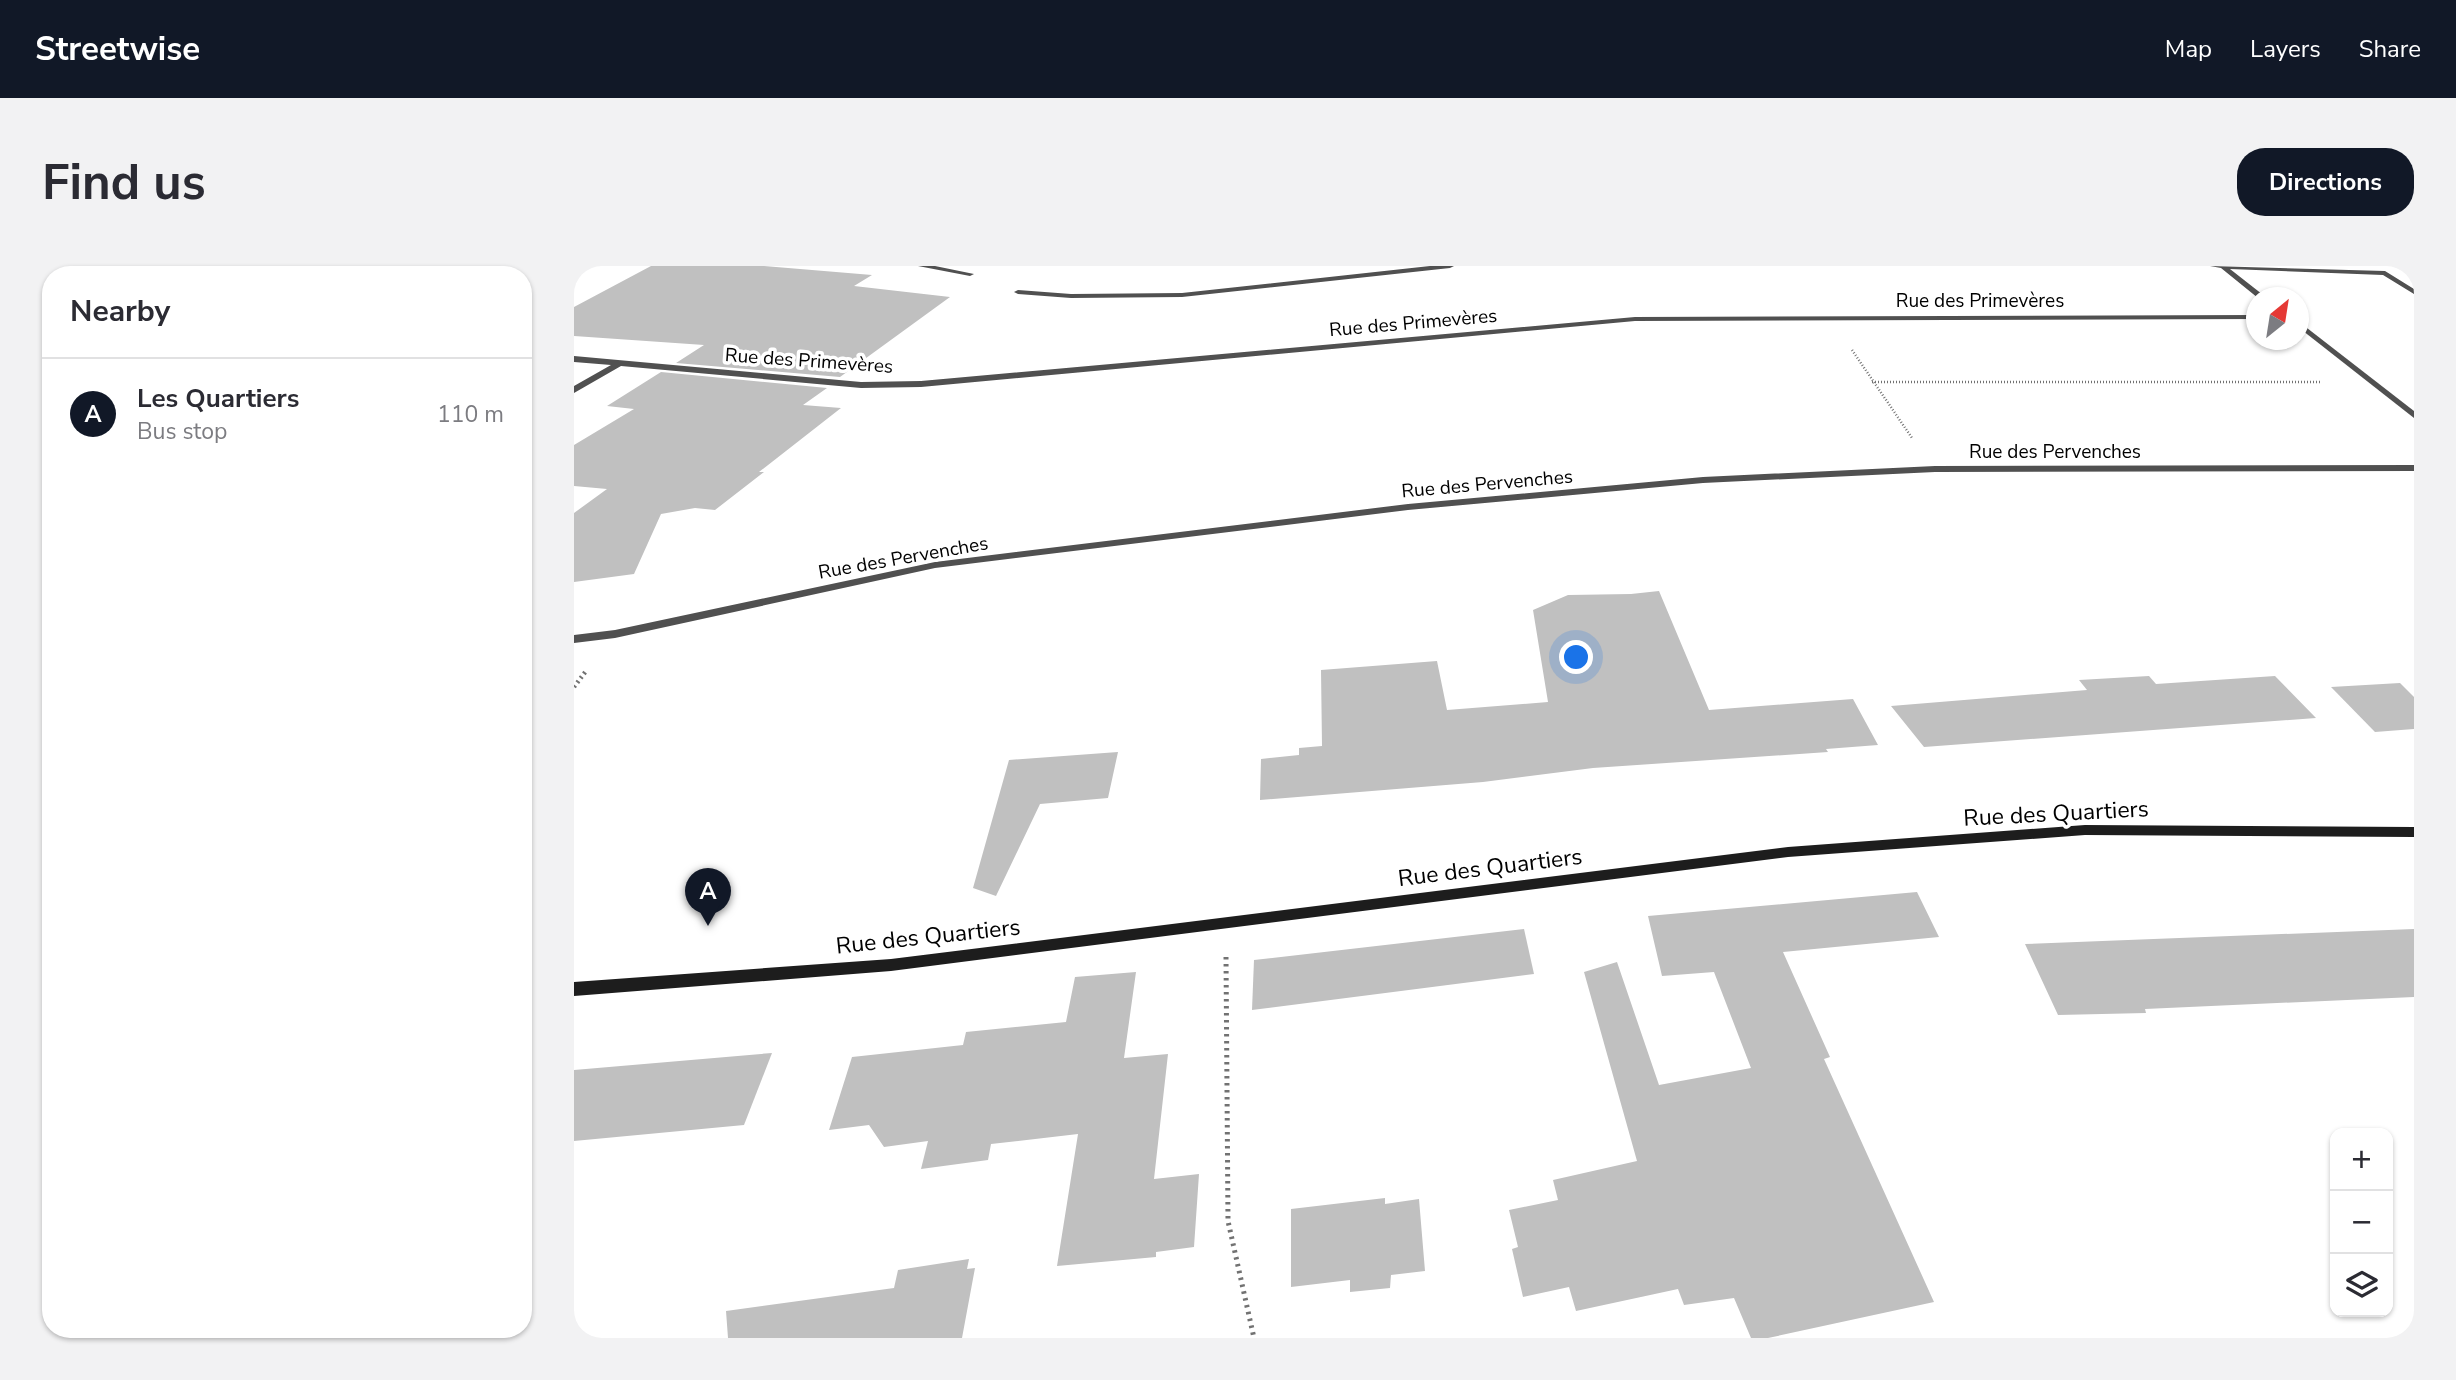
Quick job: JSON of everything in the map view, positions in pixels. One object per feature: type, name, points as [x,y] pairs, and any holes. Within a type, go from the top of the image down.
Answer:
[{"type":"main road","name":"Rue des Quartiers","points":[[574,989],[891,965],[1801,851],[2085,830],[2414,832]]},
{"type":"street","points":[[922,266],[970,274]]},
{"type":"street","points":[[1018,292],[1071,296],[1182,295],[1450,266]]},
{"type":"street","points":[[2214,266],[2385,273],[2414,292]]},
{"type":"street","points":[[2224,268],[2249,287]]},
{"type":"street","name":"Rue des Primevères","points":[[574,359],[861,385],[921,384],[1635,319],[2246,317]]},
{"type":"street","points":[[2309,332],[2414,415]]},
{"type":"street","points":[[574,390],[620,363]]},
{"type":"street","name":"Rue des Pervenches","points":[[574,639],[615,634],[948,564],[1421,506],[1703,480],[1935,469],[2414,468]]},
{"type":"path","points":[[1830,317],[1872,382],[1935,469]]},
{"type":"path","points":[[1872,382],[2372,382]]},
{"type":"path","points":[[1226,923],[1228,1220],[1254,1338]]},
{"type":"building","points":[[651,266],[764,266],[872,275],[854,286],[950,297],[840,377],[676,363],[704,345],[574,336],[574,307]]},
{"type":"building","points":[[661,372],[827,388],[803,405],[841,408],[715,510],[695,508],[661,514],[634,574],[574,582],[574,513],[607,489],[574,486],[574,445],[634,409],[607,406]]},
{"type":"building","points":[[1659,591],[1709,710],[1853,699],[1878,745],[1826,749],[1828,752],[1593,768],[1483,782],[1260,800],[1261,759],[1299,755],[1299,748],[1322,746],[1321,670],[1437,661],[1447,710],[1548,702],[1533,610],[1568,595]]},
{"type":"building","points":[[2149,676],[2156,684],[2275,676],[2316,718],[1924,747],[1891,706],[2087,690],[2079,680]]},
{"type":"building","points":[[2400,683],[2414,697],[2414,729],[2375,732],[2331,687]]},
{"type":"building","points":[[1118,752],[1108,798],[1040,804],[996,896],[973,888],[1009,760]]},
{"type":"building","points":[[1917,892],[1939,937],[1783,952],[1830,1057],[1824,1059],[1934,1302],[1768,1338],[1751,1338],[1734,1298],[1684,1305],[1678,1289],[1576,1311],[1569,1287],[1523,1297],[1512,1249],[1518,1247],[1509,1210],[1558,1200],[1553,1180],[1637,1161],[1584,972],[1617,962],[1659,1085],[1751,1068],[1714,972],[1662,976],[1648,916]]},
{"type":"building","points":[[1524,929],[1534,974],[1252,1010],[1254,960]]},
{"type":"building","points":[[2414,929],[2414,997],[2145,1009],[2146,1013],[2058,1015],[2025,944]]},
{"type":"building","points":[[1136,972],[1124,1058],[1168,1054],[1154,1179],[1199,1174],[1194,1247],[1156,1252],[1156,1257],[1057,1266],[1078,1134],[991,1144],[988,1160],[921,1169],[928,1141],[884,1147],[869,1125],[829,1130],[852,1057],[963,1045],[966,1032],[1066,1022],[1075,977]]},
{"type":"building","points":[[772,1053],[744,1125],[574,1141],[574,1070]]},
{"type":"building","points":[[1385,1198],[1385,1204],[1419,1199],[1425,1271],[1391,1275],[1390,1288],[1350,1292],[1350,1280],[1291,1287],[1291,1209]]},
{"type":"building","points":[[969,1259],[967,1269],[975,1268],[962,1338],[728,1338],[726,1311],[894,1288],[898,1270]]},
{"type":"place","name":"Les Quartiers","points":[[708,926]]}]
